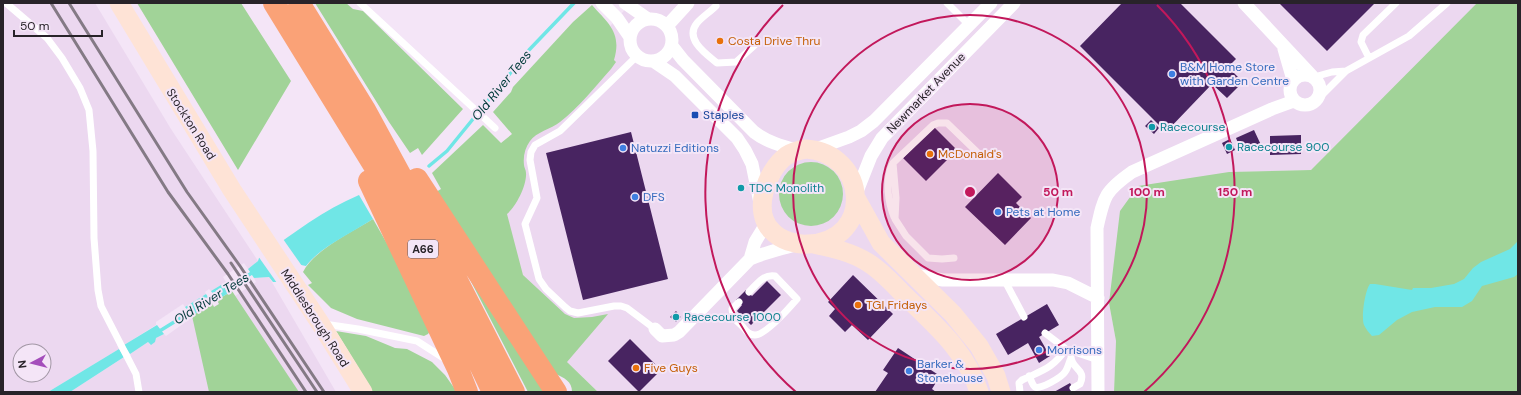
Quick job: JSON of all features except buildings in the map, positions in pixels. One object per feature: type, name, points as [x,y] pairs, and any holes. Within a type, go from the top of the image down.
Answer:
[{"type":"highway","name":"A66","points":[[274,3],[341,111],[433,267],[493,392]]},
{"type":"highway","name":"A66","points":[[299,3],[365,110],[447,261],[514,392]]},
{"type":"highway","name":"A66","points":[[365,110],[420,183],[556,392]]},
{"type":"highway","name":"A66","points":[[341,111],[373,190],[458,368],[467,392]]},
{"type":"street","name":"Stockton Road","points":[[118,3],[182,109],[267,244]]},
{"type":"street","points":[[602,3],[617,18],[630,37]]},
{"type":"street","points":[[667,26],[688,3]]},
{"type":"street","name":"Newmarket Avenue","points":[[805,150],[849,137],[866,128],[991,3]]},
{"type":"street","name":"Newmarket Avenue","points":[[856,196],[871,156],[882,138],[1014,3]]},
{"type":"street","points":[[1244,3],[1320,84],[1321,92],[1317,100],[1312,104],[1306,105],[1294,101],[1290,90],[1293,80],[1284,47]]},
{"type":"street","points":[[626,4],[648,19]]},
{"type":"street","points":[[653,61],[667,55],[672,46],[672,35],[667,26],[658,20],[648,19],[638,23],[631,32],[631,48],[642,59],[653,61],[675,76],[737,138],[746,150],[752,164],[764,218],[772,232],[780,237],[840,251],[860,258],[881,272],[943,333],[971,372],[979,392]]},
{"type":"street","points":[[672,46],[683,60],[754,132],[762,138],[774,143],[828,155],[844,167],[850,175],[856,196],[881,243],[954,314],[979,346],[996,376],[1001,392]]},
{"type":"street","points":[[1293,80],[1305,74],[1313,76]]},
{"type":"street","points":[[1098,392],[1097,228],[1102,205],[1108,192],[1132,172],[1272,109],[1294,101]]},
{"type":"street","points":[[750,259],[764,218],[766,183],[768,179],[778,164],[786,156],[805,150]]},
{"type":"street","points":[[655,329],[662,336],[668,337],[679,332],[750,259],[764,253],[831,240],[841,233],[848,224],[853,214],[856,196]]},
{"type":"street","name":"Middlesbrough Road","points":[[267,244],[320,323],[362,392]]},
{"type":"street","points":[[915,275],[943,280],[1053,280],[1068,283],[1098,298]]},
{"type":"lane","points":[[6,3],[47,38],[62,58],[80,88],[89,110],[93,151],[94,238],[98,290],[101,306],[119,344],[136,374],[139,392]]},
{"type":"lane","points":[[360,3],[495,128]]},
{"type":"lane","points":[[947,3],[969,25]]},
{"type":"lane","points":[[1368,58],[1361,42],[1363,34],[1396,3]]},
{"type":"lane","points":[[1317,100],[1346,72],[1368,58],[1409,36],[1447,3]]},
{"type":"lane","points":[[716,6],[696,23],[694,38],[697,46],[717,63],[736,62],[755,45]]},
{"type":"lane","points":[[638,56],[560,131],[535,145],[531,152],[530,160],[536,198],[526,224],[539,278],[546,289],[570,311],[583,313],[614,306],[621,306],[627,308],[655,329]]},
{"type":"lane","points":[[1313,76],[1332,72],[1346,72]]},
{"type":"lane","points":[[954,258],[928,258],[906,236],[895,220],[896,198],[893,164],[933,124],[938,123],[947,123],[977,152]]},
{"type":"lane","points":[[739,302],[732,309],[732,315],[749,333],[754,335],[764,332],[797,299],[776,276],[762,278],[748,292]]},
{"type":"lane","points":[[1005,281],[1024,318]]},
{"type":"lane","points":[[320,323],[417,341],[458,368]]},
{"type":"lane","points":[[1045,333],[1070,352],[1098,360]]},
{"type":"lane","points":[[1020,392],[1019,383],[1022,380],[1048,368],[1070,352]]},
{"type":"lane","points":[[1029,376],[1034,386],[1038,388],[1062,376],[1066,371],[1070,352]]},
{"type":"lane","points":[[1070,352],[1071,362],[1082,374],[1080,384],[1072,388]]},
{"type":"shaded area","points":[[3,3],[95,3],[171,129],[258,261],[248,269],[244,263],[223,277],[226,282],[211,291],[209,289],[205,292],[206,294],[185,307],[183,304],[156,322],[156,325],[124,345],[122,342],[117,345],[119,349],[48,392],[3,392]]},
{"type":"shaded area","points":[[137,3],[241,3],[291,81],[238,170]]},
{"type":"shaded area","points":[[315,3],[346,3],[353,9],[363,11],[463,109],[422,155],[418,148],[410,153]]},
{"type":"shaded area","points":[[631,3],[1477,3],[1311,170],[1229,172],[1109,303],[1116,341],[1114,392],[598,392],[567,362],[478,210],[512,134]]},
{"type":"shaded area","points":[[1477,3],[1518,3],[1518,392],[1114,392],[1116,341],[1109,303],[1120,211],[1138,186],[1229,172],[1311,170]]},
{"type":"shaded area","points":[[592,5],[609,24],[615,36],[616,51],[614,60],[616,62],[587,97],[574,110],[556,124],[536,135],[530,141],[524,155],[526,173],[525,183],[517,201],[507,214],[523,275],[565,314],[574,318],[608,314],[567,362],[598,392],[572,392],[571,385],[565,379],[556,374],[436,192],[441,189],[432,173],[483,125],[501,143],[512,134],[493,112],[511,92],[513,87],[573,22]]},
{"type":"shaded area","points":[[805,162],[817,162],[834,171],[841,182],[843,194],[841,206],[834,217],[817,226],[805,226],[793,221],[784,212],[779,200],[779,188],[784,176],[793,167]]},
{"type":"shaded area","points":[[359,195],[373,219],[319,253],[306,266],[301,265],[276,282],[273,282],[269,277],[254,278],[248,269],[258,261],[259,258],[320,215]]},
{"type":"shaded area","points":[[373,219],[389,247],[430,331],[424,336],[357,319],[331,308],[308,285],[312,283],[303,272],[308,264],[334,242]]},
{"type":"shaded area","points":[[1518,241],[1518,274],[1514,277],[1482,286],[1472,301],[1462,307],[1435,307],[1412,312],[1397,320],[1379,335],[1372,336],[1364,325],[1364,304],[1370,284],[1412,290],[1413,288],[1431,288],[1454,284],[1464,279],[1473,268],[1481,262],[1510,249]]},
{"type":"shaded area","points":[[462,264],[548,392],[528,392]]},
{"type":"shaded area","points":[[269,277],[336,392],[70,392],[124,357],[126,359],[131,355],[130,354],[148,342],[150,345],[156,338],[164,334],[166,336],[212,303],[214,307],[219,304],[217,300],[232,291],[235,296],[256,282],[254,278]]},
{"type":"shaded area","points":[[226,282],[232,291],[217,300],[211,291]]},
{"type":"shaded area","points":[[232,291],[299,392],[209,392],[192,316],[212,303],[214,307],[219,304],[217,300]]},
{"type":"shaded area","points":[[206,294],[212,303],[192,316],[185,307]]},
{"type":"shaded area","points":[[157,325],[164,334],[156,338],[155,342],[151,345],[148,342],[130,354],[124,345]]},
{"type":"shaded area","points":[[336,331],[366,336],[395,348],[407,349],[432,362],[445,375],[457,392],[373,392]]},
{"type":"shaded area","points":[[119,349],[124,357],[70,392],[48,392]]},
{"type":"pier","points":[[283,239],[302,266],[277,283],[258,256]]},
{"type":"waterway","name":"Old River Tees","points":[[429,166],[447,151],[529,50],[574,3]]},
{"type":"waterway","name":"Old River Tees","points":[[226,289],[255,271]]},
{"type":"waterway","name":"Old River Tees","points":[[205,302],[217,295]]},
{"type":"waterway","name":"Old River Tees","points":[[158,332],[192,311]]},
{"type":"railway","points":[[51,3],[168,192],[228,274],[306,392]]},
{"type":"railway","points":[[69,3],[187,192],[240,266],[324,392]]},
{"type":"railway","points":[[231,263],[317,392]]},
{"type":"place","name":"Costa Drive Thru","points":[[720,41]]},
{"type":"place","name":"B&M Home Store with Garden Centre","points":[[1172,74]]},
{"type":"place","name":"Staples","points":[[695,115]]},
{"type":"place","name":"Racecourse","points":[[1152,127]]},
{"type":"place","name":"Racecourse 900","points":[[1229,147]]},
{"type":"place","name":"Natuzzi Editions","points":[[623,148]]},
{"type":"place","name":"McDonald's","points":[[930,154]]},
{"type":"place","name":"TDC Monolith","points":[[741,188]]},
{"type":"place","name":"DFS","points":[[635,197]]},
{"type":"place","name":"Pets at Home","points":[[998,212]]},
{"type":"place","name":"TGI Fridays","points":[[858,305]]},
{"type":"place","name":"Racecourse 1000","points":[[676,317]]},
{"type":"place","name":"Morrisons","points":[[1039,350]]},
{"type":"place","name":"Five Guys","points":[[636,368]]},
{"type":"place","name":"Barker & Stonehouse","points":[[909,371]]}]
